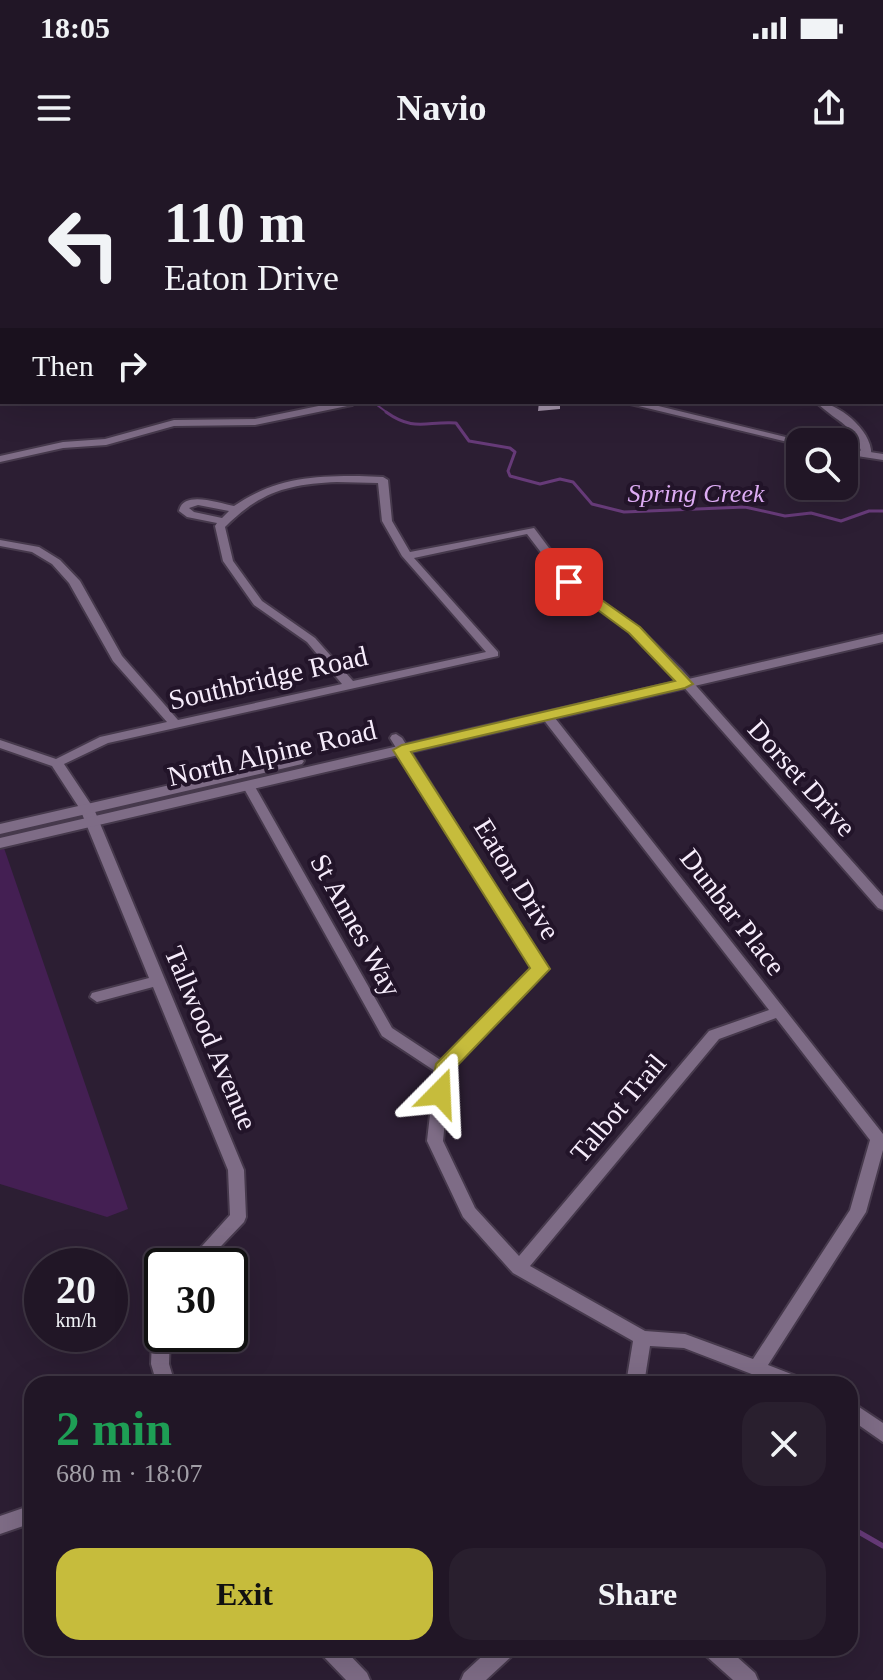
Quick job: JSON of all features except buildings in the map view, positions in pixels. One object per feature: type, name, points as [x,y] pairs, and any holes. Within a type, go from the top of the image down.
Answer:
[{"type":"main road","name":"North Alpine Road","points":[[0,829],[248,785],[399,744],[547,716],[883,626]]},
{"type":"main road","name":"North Alpine Road","points":[[0,843],[89,815],[682,678],[883,638]]},
{"type":"street","points":[[0,459],[63,445],[106,442],[174,423],[255,422],[342,404]]},
{"type":"street","points":[[637,404],[786,439]]},
{"type":"street","points":[[823,404],[862,436],[867,444],[867,455]]},
{"type":"street","points":[[858,453],[883,457]]},
{"type":"street","points":[[349,684],[311,640],[258,603],[228,561],[222,523],[250,496],[308,479],[383,480],[387,521],[407,556]]},
{"type":"street","points":[[222,523],[191,515],[183,509],[187,504],[198,502],[234,509]]},
{"type":"street","name":"Dorset Drive","points":[[407,556],[530,530],[569,582],[635,630],[682,678],[883,905]]},
{"type":"street","points":[[0,543],[35,549],[56,562],[74,581],[117,658],[175,724]]},
{"type":"street","name":"Southbridge Road","points":[[57,763],[104,740],[494,654],[407,556]]},
{"type":"street","name":"Dunbar Place","points":[[547,716],[880,1138]]},
{"type":"street","points":[[0,744],[57,763]]},
{"type":"street","name":"Eaton Drive","points":[[399,744],[540,969],[443,1069]]},
{"type":"street","name":"Tallwood Avenue","points":[[57,763],[89,815],[236,1170],[238,1217],[209,1248]]},
{"type":"street","name":"St Annes Way","points":[[248,785],[387,1032],[443,1069]]},
{"type":"street","points":[[97,997],[156,981]]},
{"type":"street","name":"Talbot Trail","points":[[519,1268],[714,1035],[778,1012]]},
{"type":"street","points":[[443,1069],[435,1141],[469,1212],[519,1268],[642,1338],[685,1341],[776,1376]]},
{"type":"street","points":[[756,1369],[858,1212],[880,1138]]},
{"type":"street","points":[[636,1376],[642,1338]]},
{"type":"street","points":[[160,1352],[164,1376]]},
{"type":"street","points":[[858,1415],[883,1434]]},
{"type":"street","points":[[0,1525],[24,1517]]},
{"type":"street","points":[[337,1656],[360,1680]]},
{"type":"street","points":[[471,1680],[497,1656]]},
{"type":"street","points":[[721,1656],[748,1680]]},
{"type":"shaded area","points":[[4,848],[128,1209],[107,1217],[0,1184],[0,850]]},
{"type":"waterway","name":"Spring Creek","points":[[376,404],[388,413]]},
{"type":"waterway","name":"Spring Creek","points":[[388,413],[413,424],[456,423],[469,441],[510,448],[515,452],[508,471],[510,476],[540,484],[560,479],[573,482],[592,504],[624,512],[745,507],[785,516],[811,513],[841,521],[869,511],[883,511]]},
{"type":"waterway","points":[[858,1532],[883,1546]]},
{"type":"route","points":[[440,1093],[443,1069],[540,969],[402,750],[685,684],[635,630],[569,582]]}]
